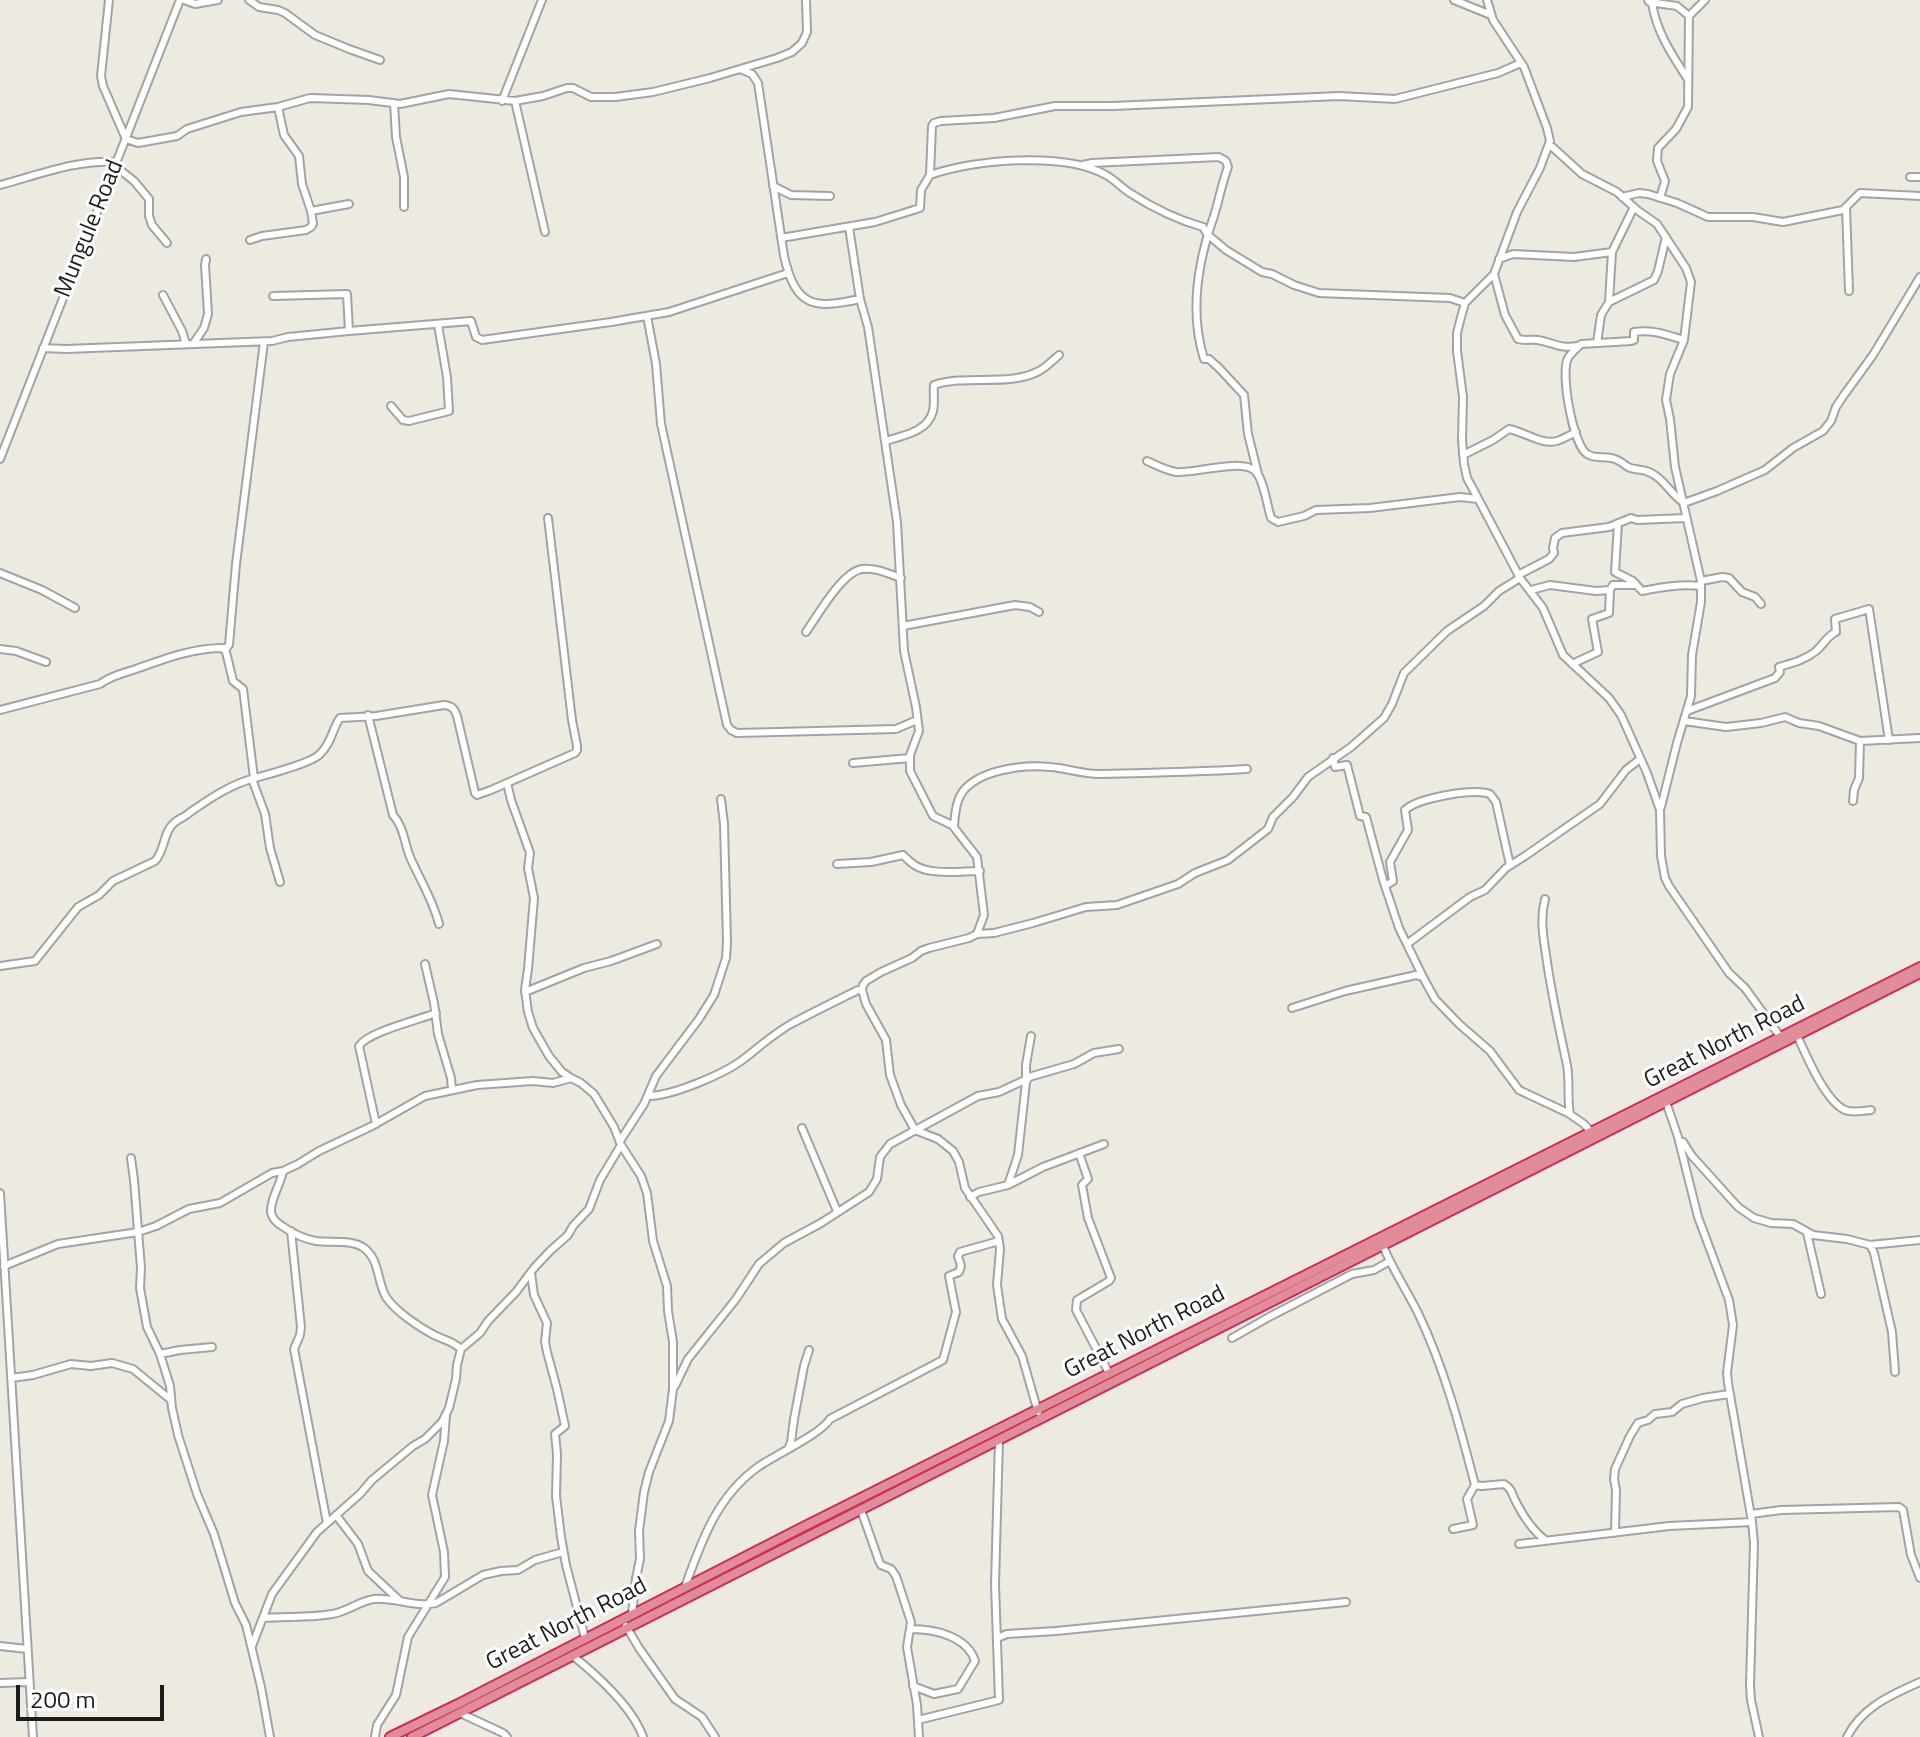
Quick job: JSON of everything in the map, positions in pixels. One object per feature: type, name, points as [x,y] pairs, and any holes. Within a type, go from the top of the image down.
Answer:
[{"type":"highway","name":"Great North Road","points":[[390,1737],[1783,1040],[1920,967]]},
{"type":"highway","name":"Great North Road","points":[[1796,1033],[1920,973]]},
{"type":"highway","name":"Great North Road","points":[[412,1737],[999,1440],[1109,1373],[1381,1242]]},
{"type":"street","points":[[109,0],[101,76],[103,86],[126,139],[138,143],[177,136],[187,129],[229,115],[310,98],[400,104],[449,94],[515,101],[567,88],[591,97],[653,92],[777,58],[798,48],[807,32],[806,0]]},
{"type":"street","points":[[182,0],[195,4],[218,0]]},
{"type":"street","name":"Mungule Road","points":[[0,459],[182,0]]},
{"type":"street","points":[[249,0],[259,7],[285,13],[315,35],[380,60]]},
{"type":"street","points":[[502,101],[542,0]]},
{"type":"street","points":[[1454,0],[1491,15]]},
{"type":"street","points":[[1487,0],[1491,15],[1521,63],[1550,135],[1540,168],[1517,212],[1494,274],[1465,303],[1457,333],[1463,397],[1463,455],[1467,478],[1519,576],[1543,608],[1559,647],[1618,709],[1660,810]]},
{"type":"street","points":[[1660,198],[1665,181],[1657,154],[1688,107],[1689,16],[1705,0]]},
{"type":"street","points":[[1688,81],[1671,55],[1650,1],[1677,6],[1689,16]]},
{"type":"street","points":[[781,238],[849,227],[916,210],[921,204],[923,185],[930,175],[931,130],[934,123],[941,121],[994,118],[1055,106],[1339,96],[1395,99],[1498,73],[1521,63]]},
{"type":"street","points":[[740,69],[752,74],[758,83],[788,273],[809,302],[831,305],[860,299]]},
{"type":"street","points":[[515,101],[545,232]]},
{"type":"street","points":[[394,103],[396,137],[404,177],[404,207]]},
{"type":"street","points":[[250,240],[311,227],[313,224],[302,184],[299,156],[284,135],[278,107]]},
{"type":"street","points":[[1549,144],[1582,174],[1602,183],[1657,224],[1686,268],[1691,282],[1684,340],[1670,374],[1666,400],[1675,467],[1701,584],[1701,602],[1692,655],[1692,687],[1660,810],[1661,856],[1669,886],[1729,973],[1745,988],[1783,1040]]},
{"type":"street","points":[[1079,166],[1223,158],[1228,167],[1198,273],[1196,307],[1199,340],[1204,359],[1213,362],[1244,395],[1248,434],[1271,518],[1278,522],[1316,510],[1460,497],[1478,499]]},
{"type":"street","points":[[930,175],[980,164],[1029,160],[1079,166],[1105,174],[1141,200],[1182,221],[1203,227],[1226,250],[1262,272],[1294,285],[1319,293],[1450,298],[1465,303]]},
{"type":"street","points":[[0,185],[75,165],[103,161],[116,164],[149,199],[152,225],[167,243]]},
{"type":"street","points":[[1910,177],[1920,177]]},
{"type":"street","points":[[773,186],[791,195],[830,196]]},
{"type":"street","points":[[1622,197],[1643,193],[1712,218],[1753,217],[1783,222],[1837,212],[1860,193],[1920,196]]},
{"type":"street","points":[[311,211],[349,204]]},
{"type":"street","points":[[1597,343],[1601,315],[1609,302],[1612,252],[1634,207]]},
{"type":"street","points":[[1846,207],[1849,291]]},
{"type":"street","points":[[849,227],[860,299],[868,327],[897,522],[904,651],[919,731],[910,758],[910,771],[933,816],[954,826],[979,862],[984,915],[977,934]]},
{"type":"street","points":[[1609,302],[1654,280],[1666,237]]},
{"type":"street","points":[[1499,259],[1513,254],[1574,257],[1612,252]]},
{"type":"street","points":[[190,344],[204,328],[208,314],[206,259]]},
{"type":"street","points":[[43,348],[264,342],[471,321],[476,337],[482,340],[647,316],[692,306],[788,273]]},
{"type":"street","points":[[1494,274],[1505,315],[1518,339],[1538,340],[1565,348],[1585,343],[1631,341],[1637,331],[1658,332],[1684,340]]},
{"type":"street","points":[[1684,503],[1765,470],[1793,448],[1823,431],[1920,277]]},
{"type":"street","points":[[273,296],[347,294],[349,331]]},
{"type":"street","points":[[163,295],[190,344]]},
{"type":"street","points":[[647,316],[656,364],[661,424],[727,725],[737,733],[823,731],[896,729],[917,720]]},
{"type":"street","points":[[391,406],[403,420],[409,421],[449,411],[438,325]]},
{"type":"street","points":[[225,650],[229,645],[264,342]]},
{"type":"street","points":[[1578,346],[1568,358],[1565,387],[1580,446],[1585,453],[1595,457],[1615,459],[1634,469],[1649,472],[1662,480],[1684,503]]},
{"type":"street","points":[[885,441],[917,431],[931,417],[934,385],[950,381],[1021,377],[1039,371],[1059,355]]},
{"type":"street","points":[[1463,455],[1509,429],[1545,442],[1556,441],[1576,432]]},
{"type":"street","points":[[1147,461],[1173,471],[1244,467],[1258,474]]},
{"type":"street","points":[[0,966],[35,961],[78,907],[99,895],[113,881],[155,861],[173,823],[209,799],[253,778],[297,766],[317,756],[333,736],[340,718],[451,706],[457,716],[475,793],[480,794],[575,753],[548,518]]},
{"type":"street","points":[[1039,1414],[1022,1356],[1002,1319],[997,1285],[999,1241],[992,1224],[965,1188],[953,1151],[938,1139],[915,1130],[894,1091],[886,1040],[872,1017],[863,985],[869,978],[921,951],[1086,907],[1117,905],[1178,884],[1195,873],[1228,860],[1268,829],[1273,817],[1293,797],[1303,781],[1351,747],[1384,718],[1404,673],[1447,631],[1484,606],[1519,576],[1549,559],[1554,553],[1553,541],[1558,535],[1609,527],[1631,518],[1686,518]]},
{"type":"street","points":[[1618,523],[1615,572],[1633,581],[1642,591],[1701,584],[1722,577],[1729,578],[1742,592],[1755,597],[1761,604]]},
{"type":"street","points":[[806,632],[852,572],[868,569],[901,578]]},
{"type":"street","points":[[0,573],[75,608]]},
{"type":"street","points":[[1531,590],[1550,585],[1610,590]]},
{"type":"street","points":[[1572,664],[1598,652],[1592,619],[1609,613],[1613,585],[1636,585]]},
{"type":"street","points":[[903,626],[1015,605],[1039,612]]},
{"type":"street","points":[[1687,711],[1775,678],[1780,672],[1779,667],[1815,652],[1829,635],[1836,632],[1835,619],[1869,609],[1889,740]]},
{"type":"street","points":[[0,710],[89,688],[178,654],[218,648],[225,650]]},
{"type":"street","points":[[0,649],[16,651],[46,662]]},
{"type":"street","points":[[225,650],[233,681],[243,689],[253,778],[265,814],[270,848],[280,882]]},
{"type":"street","points":[[368,715],[393,815],[401,825],[408,852],[439,924]]},
{"type":"street","points":[[1684,721],[1726,727],[1785,717],[1860,741],[1920,738]]},
{"type":"street","points":[[1853,801],[1859,778],[1860,741]]},
{"type":"street","points":[[853,763],[910,758]]},
{"type":"street","points":[[1333,758],[1335,767],[1347,765],[1360,816],[1366,817],[1401,934],[1438,1003],[1490,1051],[1523,1093],[1570,1114],[1594,1135]]},
{"type":"street","points":[[1407,944],[1470,897],[1485,890],[1510,865],[1600,804],[1626,770],[1640,759]]},
{"type":"street","points":[[954,826],[956,805],[964,790],[989,774],[1025,766],[1090,774],[1247,769]]},
{"type":"street","points":[[507,783],[530,853],[528,868],[534,898],[525,992],[528,1012],[539,1040],[562,1072],[594,1094],[635,1166],[647,1193],[653,1241],[667,1286],[673,1342],[673,1389],[669,1421],[644,1492],[639,1531],[640,1559],[632,1614]]},
{"type":"street","points":[[1385,886],[1393,881],[1391,858],[1408,830],[1405,810],[1436,797],[1482,792],[1490,794],[1496,802],[1510,865]]},
{"type":"street","points":[[375,1737],[377,1725],[396,1695],[408,1637],[442,1584],[445,1572],[432,1495],[461,1349],[480,1333],[589,1209],[600,1180],[648,1096],[656,1076],[699,1019],[718,987],[726,958],[721,799]]},
{"type":"street","points":[[837,864],[871,862],[903,855],[914,866],[945,872],[980,871]]},
{"type":"street","points":[[1545,899],[1543,932],[1555,1015],[1567,1066],[1570,1114]]},
{"type":"street","points":[[525,992],[657,944]]},
{"type":"street","points":[[425,964],[452,1090]]},
{"type":"street","points":[[1292,1008],[1345,991],[1416,975],[1422,977]]},
{"type":"street","points":[[648,1096],[677,1091],[719,1074],[791,1024],[862,990]]},
{"type":"street","points":[[376,1124],[359,1046],[361,1042],[436,1013]]},
{"type":"street","points":[[1796,1033],[1819,1081],[1838,1104],[1848,1111],[1871,1110]]},
{"type":"street","points":[[1008,1185],[1018,1155],[1031,1036]]},
{"type":"street","points":[[673,1389],[688,1359],[736,1299],[759,1264],[784,1243],[869,1192],[877,1179],[880,1157],[899,1138],[978,1096],[999,1092],[1031,1075],[1074,1064],[1094,1053],[1119,1049]]},
{"type":"street","points":[[451,1078],[468,1087]]},
{"type":"street","points":[[4,1266],[58,1244],[138,1232],[189,1209],[220,1203],[272,1173],[283,1171],[376,1124],[417,1099],[468,1087],[533,1081],[553,1083],[571,1078]]},
{"type":"street","points":[[1665,1099],[1698,1217],[1732,1315],[1733,1335],[1727,1373],[1752,1518],[1750,1685],[1759,1737]]},
{"type":"street","points":[[802,1128],[837,1211]]},
{"type":"street","points":[[1678,1137],[1743,1211],[1763,1221],[1793,1224],[1807,1233],[1870,1245],[1920,1240]]},
{"type":"street","points":[[970,1197],[1008,1185],[1043,1167],[1104,1144]]},
{"type":"street","points":[[1079,1153],[1088,1179],[1082,1185],[1088,1218],[1111,1278],[1077,1300],[1076,1310],[1109,1373]]},
{"type":"street","points":[[131,1158],[140,1288],[147,1327],[170,1386],[178,1435],[197,1494],[214,1534],[235,1603],[246,1625],[270,1737]]},
{"type":"street","points":[[283,1171],[271,1214],[274,1219],[313,1241],[361,1246],[376,1264],[386,1297],[419,1326],[452,1341],[461,1349]]},
{"type":"street","points":[[0,1193],[2,1280],[9,1340],[33,1737]]},
{"type":"street","points":[[291,1231],[301,1327],[294,1349],[327,1523]]},
{"type":"street","points":[[1807,1233],[1821,1294]]},
{"type":"street","points":[[685,1587],[703,1540],[727,1497],[746,1476],[818,1431],[830,1419],[943,1360],[956,1312],[949,1276],[959,1272],[958,1256],[960,1252],[999,1241]]},
{"type":"street","points":[[1381,1242],[1433,1349],[1475,1485],[1467,1499],[1473,1525],[1453,1529]]},
{"type":"street","points":[[1870,1245],[1892,1332],[1895,1372]]},
{"type":"street","points":[[1232,1338],[1352,1274],[1374,1270],[1390,1261]]},
{"type":"street","points":[[531,1273],[534,1295],[547,1323],[545,1342],[565,1426],[555,1438],[556,1496],[563,1552],[585,1638]]},
{"type":"street","points":[[0,1340],[9,1340]]},
{"type":"street","points":[[160,1354],[212,1347]]},
{"type":"street","points":[[789,1447],[809,1350]]},
{"type":"street","points":[[11,1378],[71,1364],[91,1366],[112,1363],[133,1369],[171,1400]]},
{"type":"street","points":[[1615,1533],[1615,1469],[1638,1423],[1655,1414],[1672,1412],[1682,1404],[1729,1394]]},
{"type":"street","points":[[252,1646],[272,1594],[317,1532],[372,1480],[434,1431],[446,1415]]},
{"type":"street","points":[[918,1720],[999,1700],[996,1544],[999,1440]]},
{"type":"street","points":[[1475,1485],[1504,1484],[1511,1488],[1529,1524],[1545,1540]]},
{"type":"street","points":[[1519,1544],[1752,1518],[1781,1510],[1899,1507],[1903,1510],[1911,1555],[1920,1578]]},
{"type":"street","points":[[861,1510],[879,1561],[896,1576],[911,1622],[907,1647],[919,1737]]},
{"type":"street","points":[[336,1515],[358,1544],[368,1571],[400,1600]]},
{"type":"street","points":[[263,1618],[334,1614],[368,1600],[400,1600],[428,1605],[483,1575],[518,1570],[535,1560],[563,1552]]},
{"type":"street","points":[[997,1638],[1007,1634],[1346,1602]]},
{"type":"street","points":[[623,1619],[675,1699],[702,1717],[715,1737]]},
{"type":"street","points":[[911,1629],[934,1630],[963,1643],[974,1655],[975,1661],[958,1689],[936,1694],[913,1686]]},
{"type":"street","points":[[0,1646],[27,1649]]},
{"type":"street","points":[[573,1656],[596,1674],[634,1719],[643,1737]]},
{"type":"street","points":[[0,1683],[29,1682]]},
{"type":"street","points":[[1847,1737],[1873,1705],[1920,1682]]},
{"type":"street","points":[[460,1713],[507,1737]]}]
